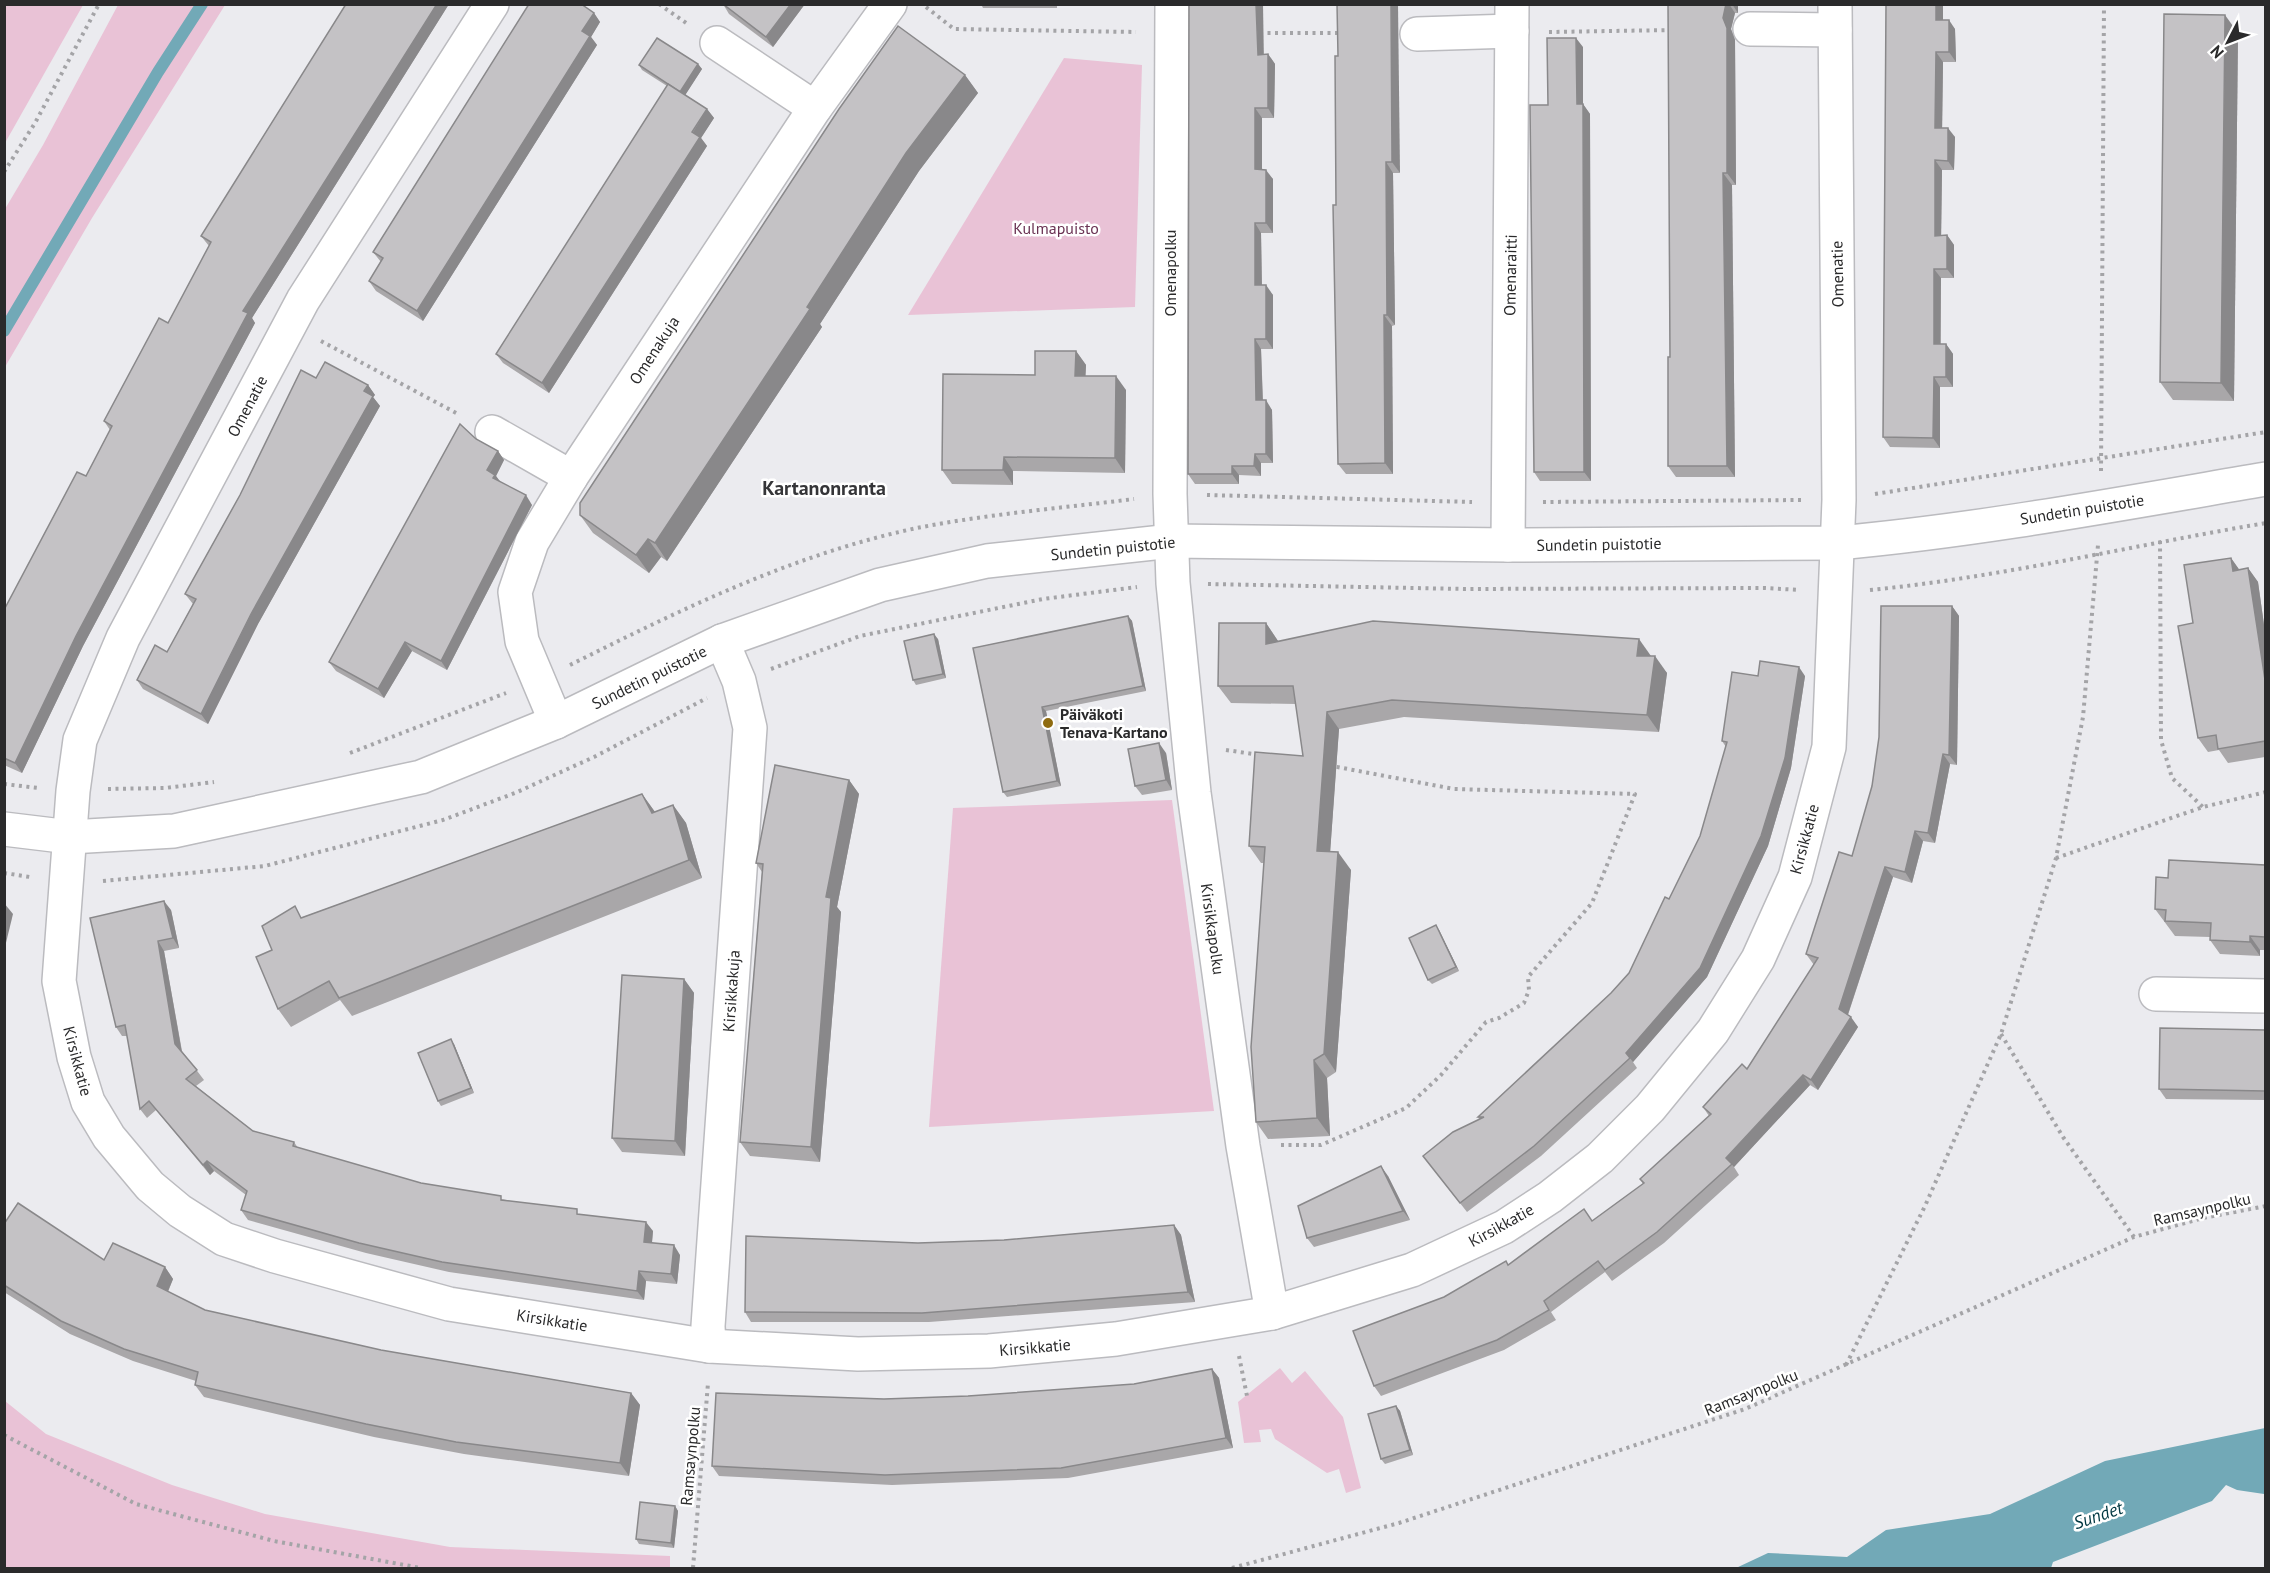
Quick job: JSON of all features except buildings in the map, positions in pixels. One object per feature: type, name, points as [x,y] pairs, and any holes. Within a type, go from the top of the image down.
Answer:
[{"type":"street","name":"Omenatie","points":[[70,837],[80,740],[123,638],[290,326],[418,117],[492,4]]},
{"type":"street","name":"Omenakuja","points":[[556,722],[522,641],[515,592],[532,542],[571,477],[815,108],[890,4]]},
{"type":"street","name":"Omenatie","points":[[1835,17],[1838,543]]},
{"type":"street","points":[[1750,29],[1835,17]]},
{"type":"street","points":[[1417,34],[1512,18]]},
{"type":"street","name":"Omenaraitti","points":[[1508,545],[1512,18]]},
{"type":"street","name":"Omenapolku","points":[[1172,19],[1172,541]]},
{"type":"street","points":[[717,44],[815,108]]},
{"type":"street","points":[[492,432],[571,477]]},
{"type":"street","name":"Sundetin puistotie","points":[[4,829],[70,837],[174,831],[421,777],[556,722],[722,641],[880,585],[987,561],[1172,541],[1508,545],[1838,543],[1888,539],[2265,479]]},
{"type":"street","name":"Kirsikkapolku","points":[[1172,541],[1173,583],[1189,744],[1243,1146],[1272,1314]]},
{"type":"street","name":"Kirsikkatie","points":[[70,837],[59,981],[74,1057],[88,1102],[109,1137],[150,1186],[180,1211],[224,1239],[275,1256],[449,1304],[709,1346],[858,1354],[989,1351],[1116,1339],[1272,1314],[1412,1270],[1504,1227],[1550,1197],[1600,1158],[1650,1108],[1713,1031],[1758,959],[1795,877],[1829,747],[1838,543]]},
{"type":"street","name":"Kirsikkakuja","points":[[709,1346],[708,1326],[750,728],[740,681],[722,641]]},
{"type":"street","points":[[2156,994],[2265,996]]},
{"type":"path","points":[[4,172],[35,123],[99,4]]},
{"type":"path","points":[[923,4],[954,29],[1172,19]]},
{"type":"path","points":[[2104,4],[2102,456],[2265,432]]},
{"type":"path","points":[[1512,18],[1681,30]]},
{"type":"path","points":[[1253,33],[1347,33]]},
{"type":"path","points":[[290,326],[492,432]]},
{"type":"path","points":[[740,681],[860,636],[1043,599],[1173,583],[1465,589],[1765,588],[1835,593],[1914,585],[2098,556],[2160,541],[2265,523]]},
{"type":"path","points":[[2160,541],[2161,740],[2172,778],[2203,807]]},
{"type":"path","points":[[1846,1365],[1925,1206],[2001,1034],[2056,858],[2083,717],[2098,556]]},
{"type":"path","points":[[1189,744],[1268,756]]},
{"type":"path","points":[[1243,1146],[1321,1145],[1406,1108],[1441,1075],[1486,1022],[1499,1018],[1524,1003],[1529,990],[1528,977],[1592,903],[1635,794],[1454,789],[1324,765]]},
{"type":"path","points":[[2056,858],[2203,807],[2265,792]]},
{"type":"path","points":[[2001,1034],[2063,1137],[2134,1238]]},
{"type":"path","name":"Ramsaynpolku","points":[[1233,1569],[1399,1523],[1745,1410],[2134,1238],[2203,1218],[2265,1206]]},
{"type":"path","name":"Ramsaynpolku","points":[[693,1569],[709,1346]]},
{"type":"path","points":[[4,1435],[136,1504],[274,1541],[421,1569]]},
{"type":"green space","points":[[4,5],[83,5],[5,143]]},
{"type":"green space","points":[[118,5],[225,5],[92,218],[5,367],[5,209],[43,145]]},
{"type":"green space","name":"Kulmapuisto","points":[[1064,58],[1142,65],[1135,307],[908,315]]},
{"type":"green space","points":[[1172,800],[1214,1111],[929,1127],[953,808]]},
{"type":"green space","points":[[1280,1368],[1292,1383],[1305,1371],[1343,1417],[1361,1488],[1346,1493],[1339,1469],[1327,1473],[1275,1439],[1271,1429],[1259,1430],[1261,1442],[1244,1443],[1238,1402]]},
{"type":"green space","points":[[5,1401],[46,1434],[172,1485],[265,1514],[450,1547],[670,1556],[670,1568],[5,1568]]},
{"type":"water","name":"Sundet","points":[[2265,1428],[2264,1494],[2237,1490],[2226,1485],[2212,1501],[2053,1562],[2051,1568],[1736,1568],[1768,1553],[1847,1557],[1886,1530],[1990,1514],[2105,1461]]},
{"type":"waterway","points":[[4,331],[158,72],[202,4]]},
{"type":"place","name":"Päiväkoti Tenava-Kartano","points":[[1048,723]]},
{"type":"district","name":"Kartanonranta","points":[[824,488]]}]
